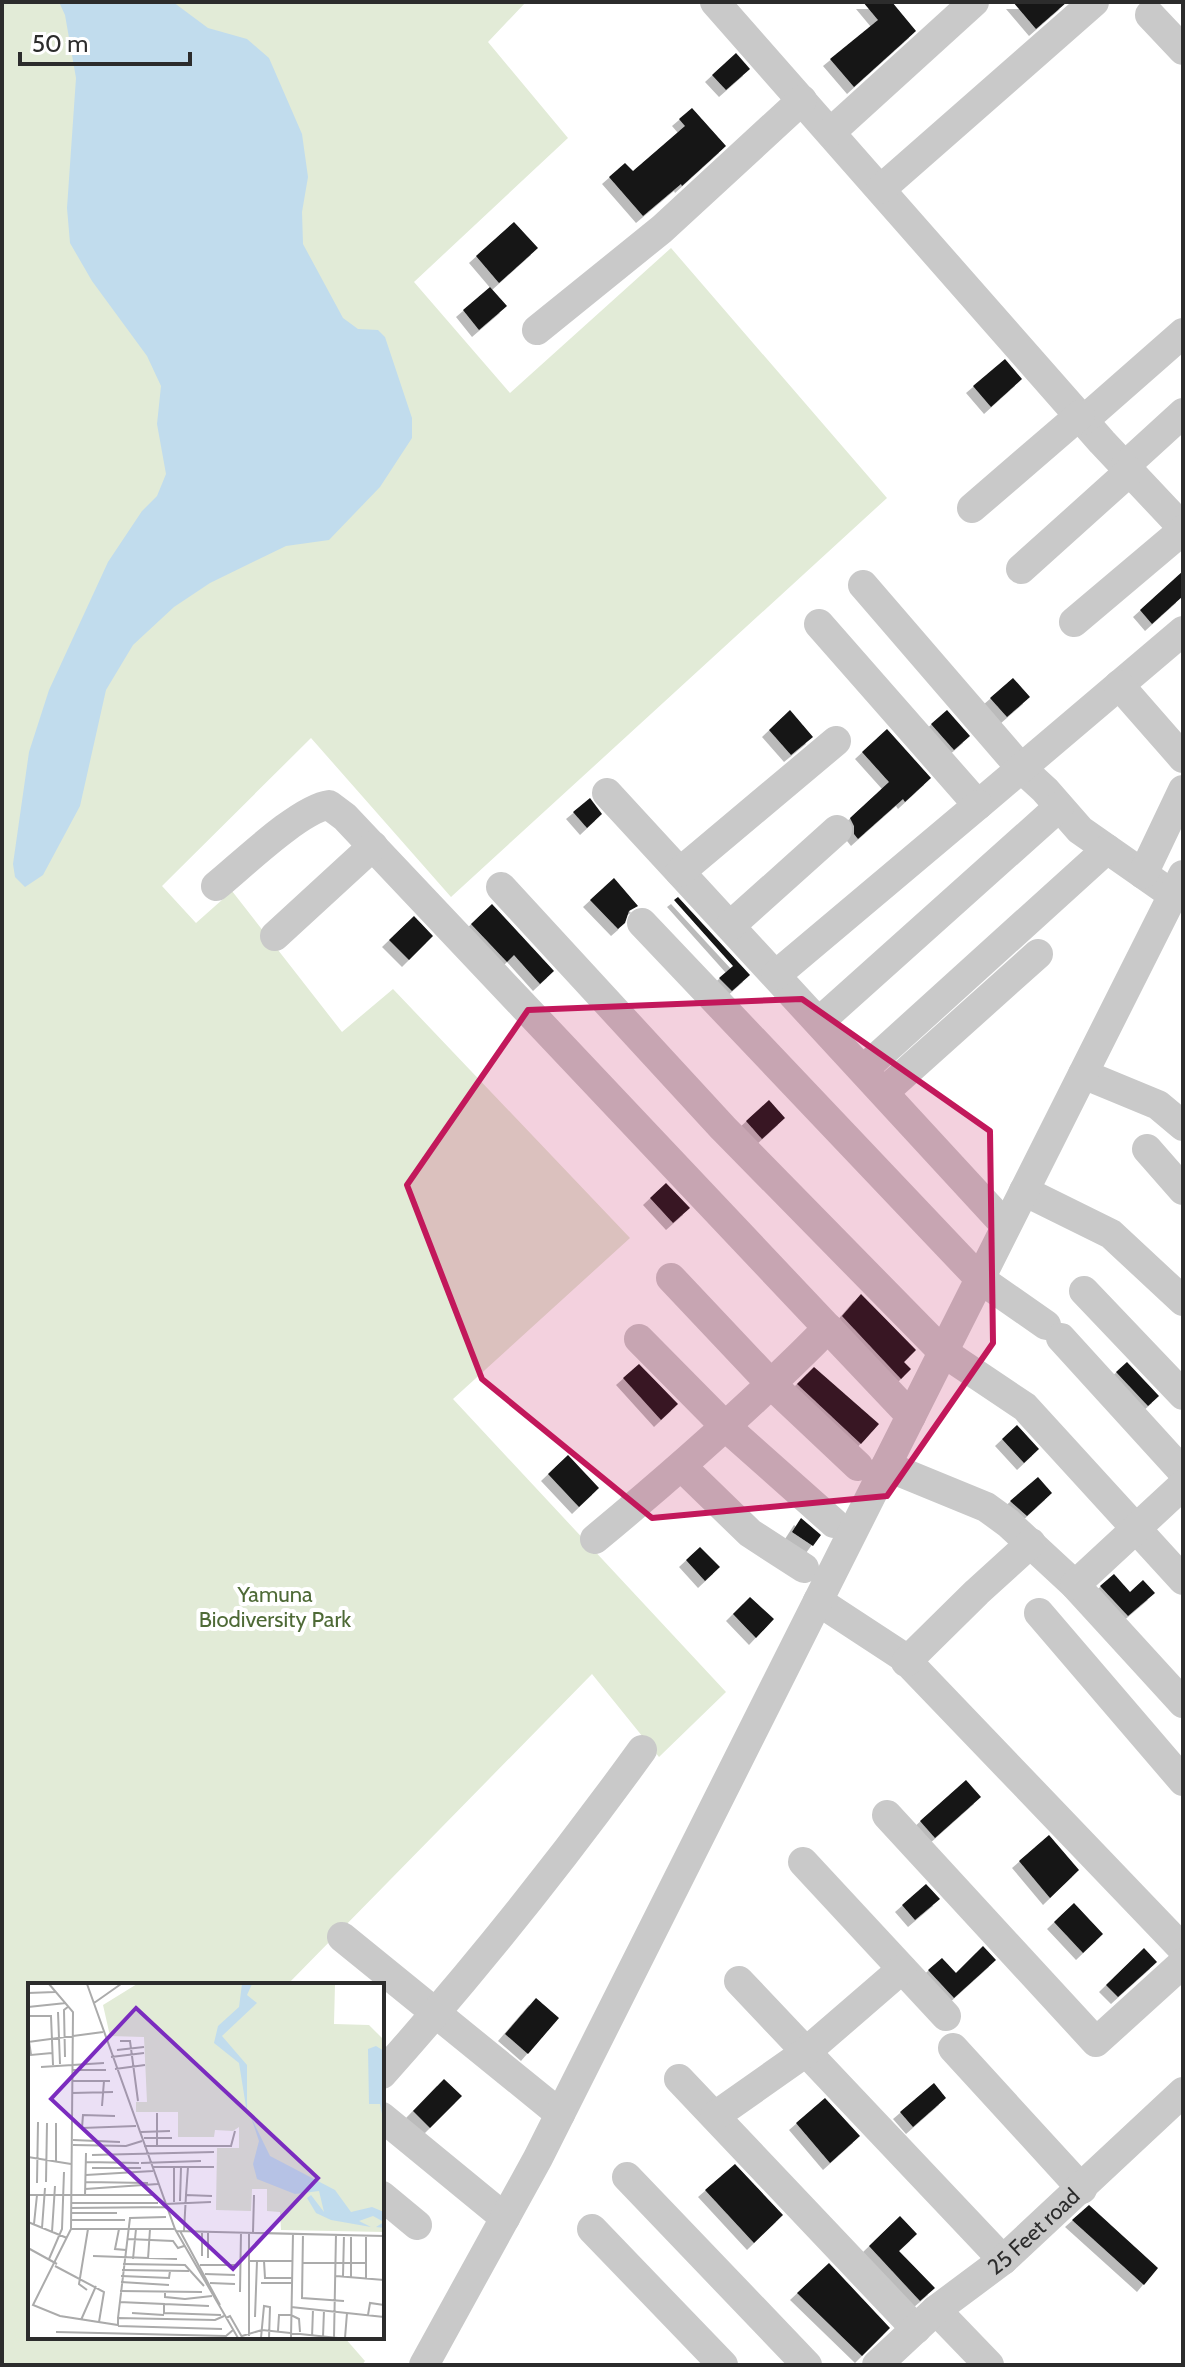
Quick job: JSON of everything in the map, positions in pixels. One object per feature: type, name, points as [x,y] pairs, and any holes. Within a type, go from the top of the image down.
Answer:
[{"type":"street","points":[[715,2],[1127,469],[1181,523],[1074,622]]},
{"type":"street","points":[[831,132],[974,2]]},
{"type":"street","points":[[881,189],[1094,2]]},
{"type":"street","points":[[1150,15],[1183,50]]},
{"type":"street","points":[[537,330],[662,229],[802,100]]},
{"type":"street","points":[[972,508],[1183,333]]},
{"type":"street","points":[[1021,569],[1183,413]]},
{"type":"street","points":[[424,2365],[560,2114],[818,1601],[872,1466],[911,1416],[1178,885],[1143,874],[1080,830],[1020,767],[863,585]]},
{"type":"street","points":[[819,624],[978,805]]},
{"type":"street","points":[[776,975],[1183,631]]},
{"type":"street","points":[[1119,685],[1183,758]]},
{"type":"street","points":[[680,872],[836,741]]},
{"type":"street","points":[[1143,874],[1183,790]]},
{"type":"street","points":[[607,793],[1006,1226]]},
{"type":"street","points":[[216,886],[302,816],[319,806],[329,805],[345,817],[911,1416]]},
{"type":"street","points":[[819,1022],[1059,807]]},
{"type":"street","points":[[730,926],[837,830]]},
{"type":"street","points":[[275,936],[373,846]]},
{"type":"street","points":[[863,1070],[1107,849]]},
{"type":"street","points":[[501,887],[723,1128],[943,1352],[1022,1405],[1183,1580]]},
{"type":"street","points":[[642,923],[980,1279],[1054,1332],[1183,1472]]},
{"type":"street","points":[[884,1092],[1038,954]]},
{"type":"street","points":[[1083,1074],[1169,1113]]},
{"type":"street","points":[[1147,1149],[1183,1190]]},
{"type":"street","points":[[1024,1191],[1107,1231],[1183,1301]]},
{"type":"street","points":[[671,1278],[772,1385],[872,1466],[977,1503],[1031,1543],[1075,1585],[1183,1703]]},
{"type":"street","points":[[1084,1291],[1183,1395]]},
{"type":"street","points":[[595,1539],[682,1467],[772,1385],[828,1328]]},
{"type":"street","points":[[639,1339],[726,1427],[834,1523]]},
{"type":"street","points":[[682,1467],[750,1533],[804,1568]]},
{"type":"street","points":[[1075,1585],[1183,1485]]},
{"type":"street","points":[[900,1656],[1031,1543]]},
{"type":"street","points":[[818,1601],[900,1656],[1183,1949]]},
{"type":"street","points":[[1039,1613],[1183,1781]]},
{"type":"street","points":[[384,2072],[436,2014],[642,1750]]},
{"type":"street","points":[[887,1815],[1096,2042],[1183,1963]]},
{"type":"street","points":[[803,1862],[946,2016]]},
{"type":"street","points":[[342,1937],[560,2114]]},
{"type":"street","points":[[715,2116],[806,2052],[902,1969]]},
{"type":"street","points":[[739,1981],[1003,2260]]},
{"type":"street","points":[[953,2048],[1082,2189]]},
{"type":"street","points":[[679,2079],[926,2320],[989,2365]]},
{"type":"street","name":"25 Feet road","points":[[877,2365],[926,2320],[1003,2260],[1183,2092]]},
{"type":"street","points":[[384,2119],[505,2218]]},
{"type":"street","points":[[627,2177],[807,2365]]},
{"type":"street","points":[[384,2198],[417,2225]]},
{"type":"street","points":[[592,2229],[723,2365]]},
{"type":"highlighted area","points":[[802,999],[990,1131],[993,1343],[887,1496],[652,1518],[482,1379],[407,1185],[528,1010]]},
{"type":"green space","name":"Yamuna Biodiversity Park","points":[[2,2],[526,2],[488,42],[568,138],[414,282],[510,393],[671,248],[887,498],[451,897],[311,738],[162,886],[196,923],[232,891],[342,1032],[393,989],[630,1238],[453,1399],[726,1692],[659,1757],[592,1674],[289,1983],[28,1983],[28,2339],[346,2339],[365,2361],[362,2365],[2,2365]]},
{"type":"water","points":[[59,2],[173,2],[208,28],[247,39],[269,58],[302,134],[308,177],[302,212],[303,244],[343,318],[358,329],[378,330],[385,337],[412,418],[412,438],[380,487],[329,540],[286,546],[210,583],[174,607],[133,645],[106,690],[80,806],[43,875],[25,887],[15,877],[13,864],[29,752],[49,690],[108,562],[142,511],[157,496],[166,474],[157,424],[161,386],[147,356],[92,281],[70,243],[67,208],[76,78],[65,15]]},
{"type":"building","points":[[863,2],[892,2],[916,31],[854,87],[830,59],[878,20]]},
{"type":"building","points":[[1013,2],[1067,2],[1036,29]]},
{"type":"building","points":[[736,53],[750,69],[726,90],[712,75]]},
{"type":"building","points":[[692,108],[726,146],[643,216],[609,177],[625,163],[633,171],[685,126],[679,119]]},
{"type":"building","points":[[514,222],[538,248],[499,283],[476,256]]},
{"type":"building","points":[[490,287],[507,306],[479,330],[463,310]]},
{"type":"building","points":[[1005,359],[1022,379],[991,407],[973,386]]},
{"type":"building","points":[[1183,571],[1183,596],[1152,624],[1140,610]]},
{"type":"building","points":[[1013,678],[1030,697],[1007,717],[990,698]]},
{"type":"building","points":[[790,710],[813,737],[791,755],[769,730]]},
{"type":"building","points":[[947,710],[970,736],[954,750],[931,724]]},
{"type":"building","points":[[887,729],[931,778],[858,839],[850,818],[889,782],[862,752]]},
{"type":"building","points":[[590,798],[602,814],[587,828],[573,812]]},
{"type":"building","points":[[614,878],[638,906],[629,911],[625,923],[618,929],[590,900]]},
{"type":"building","points":[[678,897],[750,975],[732,991],[719,978],[733,966],[674,900]]},
{"type":"building","points":[[492,904],[554,971],[540,984],[514,955],[507,962],[471,924]]},
{"type":"building","points":[[414,916],[433,936],[409,960],[389,940]]},
{"type":"building","points":[[769,1100],[785,1118],[762,1139],[746,1121]]},
{"type":"building","points":[[666,1183],[690,1208],[673,1223],[650,1198]]},
{"type":"building","points":[[861,1294],[916,1350],[904,1362],[911,1369],[901,1379],[842,1316]]},
{"type":"building","points":[[1127,1362],[1159,1396],[1148,1406],[1116,1372]]},
{"type":"building","points":[[639,1364],[678,1404],[661,1420],[623,1378]]},
{"type":"building","points":[[814,1367],[879,1424],[861,1444],[797,1384]]},
{"type":"building","points":[[1017,1425],[1039,1449],[1024,1463],[1002,1439]]},
{"type":"building","points":[[568,1455],[599,1488],[579,1507],[548,1474]]},
{"type":"building","points":[[1038,1477],[1052,1493],[1027,1516],[1010,1501]]},
{"type":"building","points":[[801,1518],[821,1535],[813,1546],[792,1532]]},
{"type":"building","points":[[700,1547],[720,1567],[705,1581],[686,1560]]},
{"type":"building","points":[[1114,1574],[1130,1592],[1143,1580],[1155,1593],[1128,1616],[1100,1586]]},
{"type":"building","points":[[750,1597],[774,1619],[756,1638],[733,1614]]},
{"type":"building","points":[[966,1780],[981,1797],[935,1838],[920,1821]]},
{"type":"building","points":[[1049,1835],[1079,1870],[1050,1898],[1019,1861]]},
{"type":"building","points":[[926,1884],[940,1899],[915,1920],[902,1905]]},
{"type":"building","points":[[1074,1903],[1103,1934],[1083,1953],[1054,1922]]},
{"type":"building","points":[[983,1946],[996,1960],[954,1998],[928,1970],[942,1958],[956,1973]]},
{"type":"building","points":[[1144,1948],[1157,1962],[1118,1997],[1106,1985]]},
{"type":"building","points":[[536,1998],[559,2018],[528,2054],[505,2034]]},
{"type":"building","points":[[444,2079],[462,2096],[430,2128],[413,2111]]},
{"type":"building","points":[[934,2083],[946,2098],[913,2127],[900,2112]]},
{"type":"building","points":[[825,2098],[860,2136],[830,2163],[796,2123]]},
{"type":"building","points":[[735,2164],[783,2215],[754,2243],[705,2190]]},
{"type":"building","points":[[1089,2205],[1158,2268],[1144,2285],[1072,2220]]},
{"type":"building","points":[[900,2216],[917,2234],[899,2251],[935,2288],[920,2301],[869,2246]]},
{"type":"building","points":[[829,2263],[890,2328],[862,2356],[797,2293]]}]
